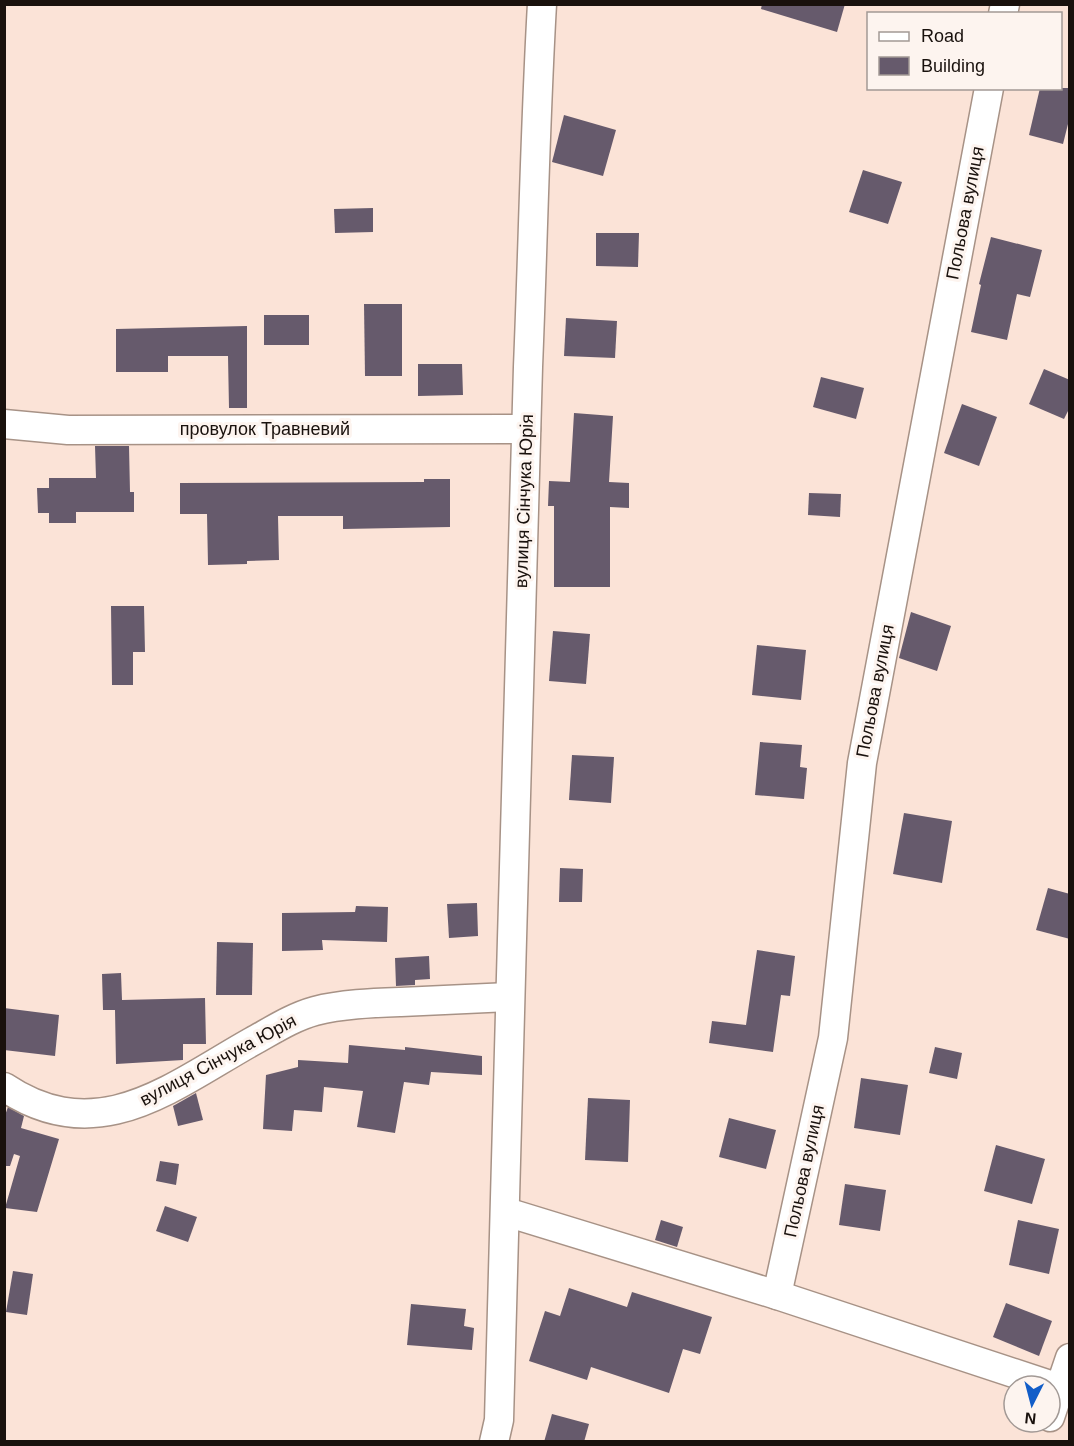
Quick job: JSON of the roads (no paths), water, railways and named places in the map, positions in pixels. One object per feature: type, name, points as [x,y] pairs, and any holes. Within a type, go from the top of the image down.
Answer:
[{"type":"street","name":"вулиця Сінчука Юрія","points":[[494,1442],[499,1420],[526,429],[543,4]]},
{"type":"street","name":"Польова вулиця","points":[[777,1295],[833,1038],[862,763],[989,90]]},
{"type":"street","name":"провулок Травневий","points":[[4,424],[68,430],[526,429]]},
{"type":"street","name":"вулиця Сінчука Юрія","points":[[4,1087],[47,1108],[79,1114],[107,1113],[150,1099],[276,1027],[315,1011],[365,1004],[509,997]]},
{"type":"street","points":[[506,1212],[777,1295],[1017,1374]]},
{"type":"street","points":[[1062,1380],[1070,1358]]}]
